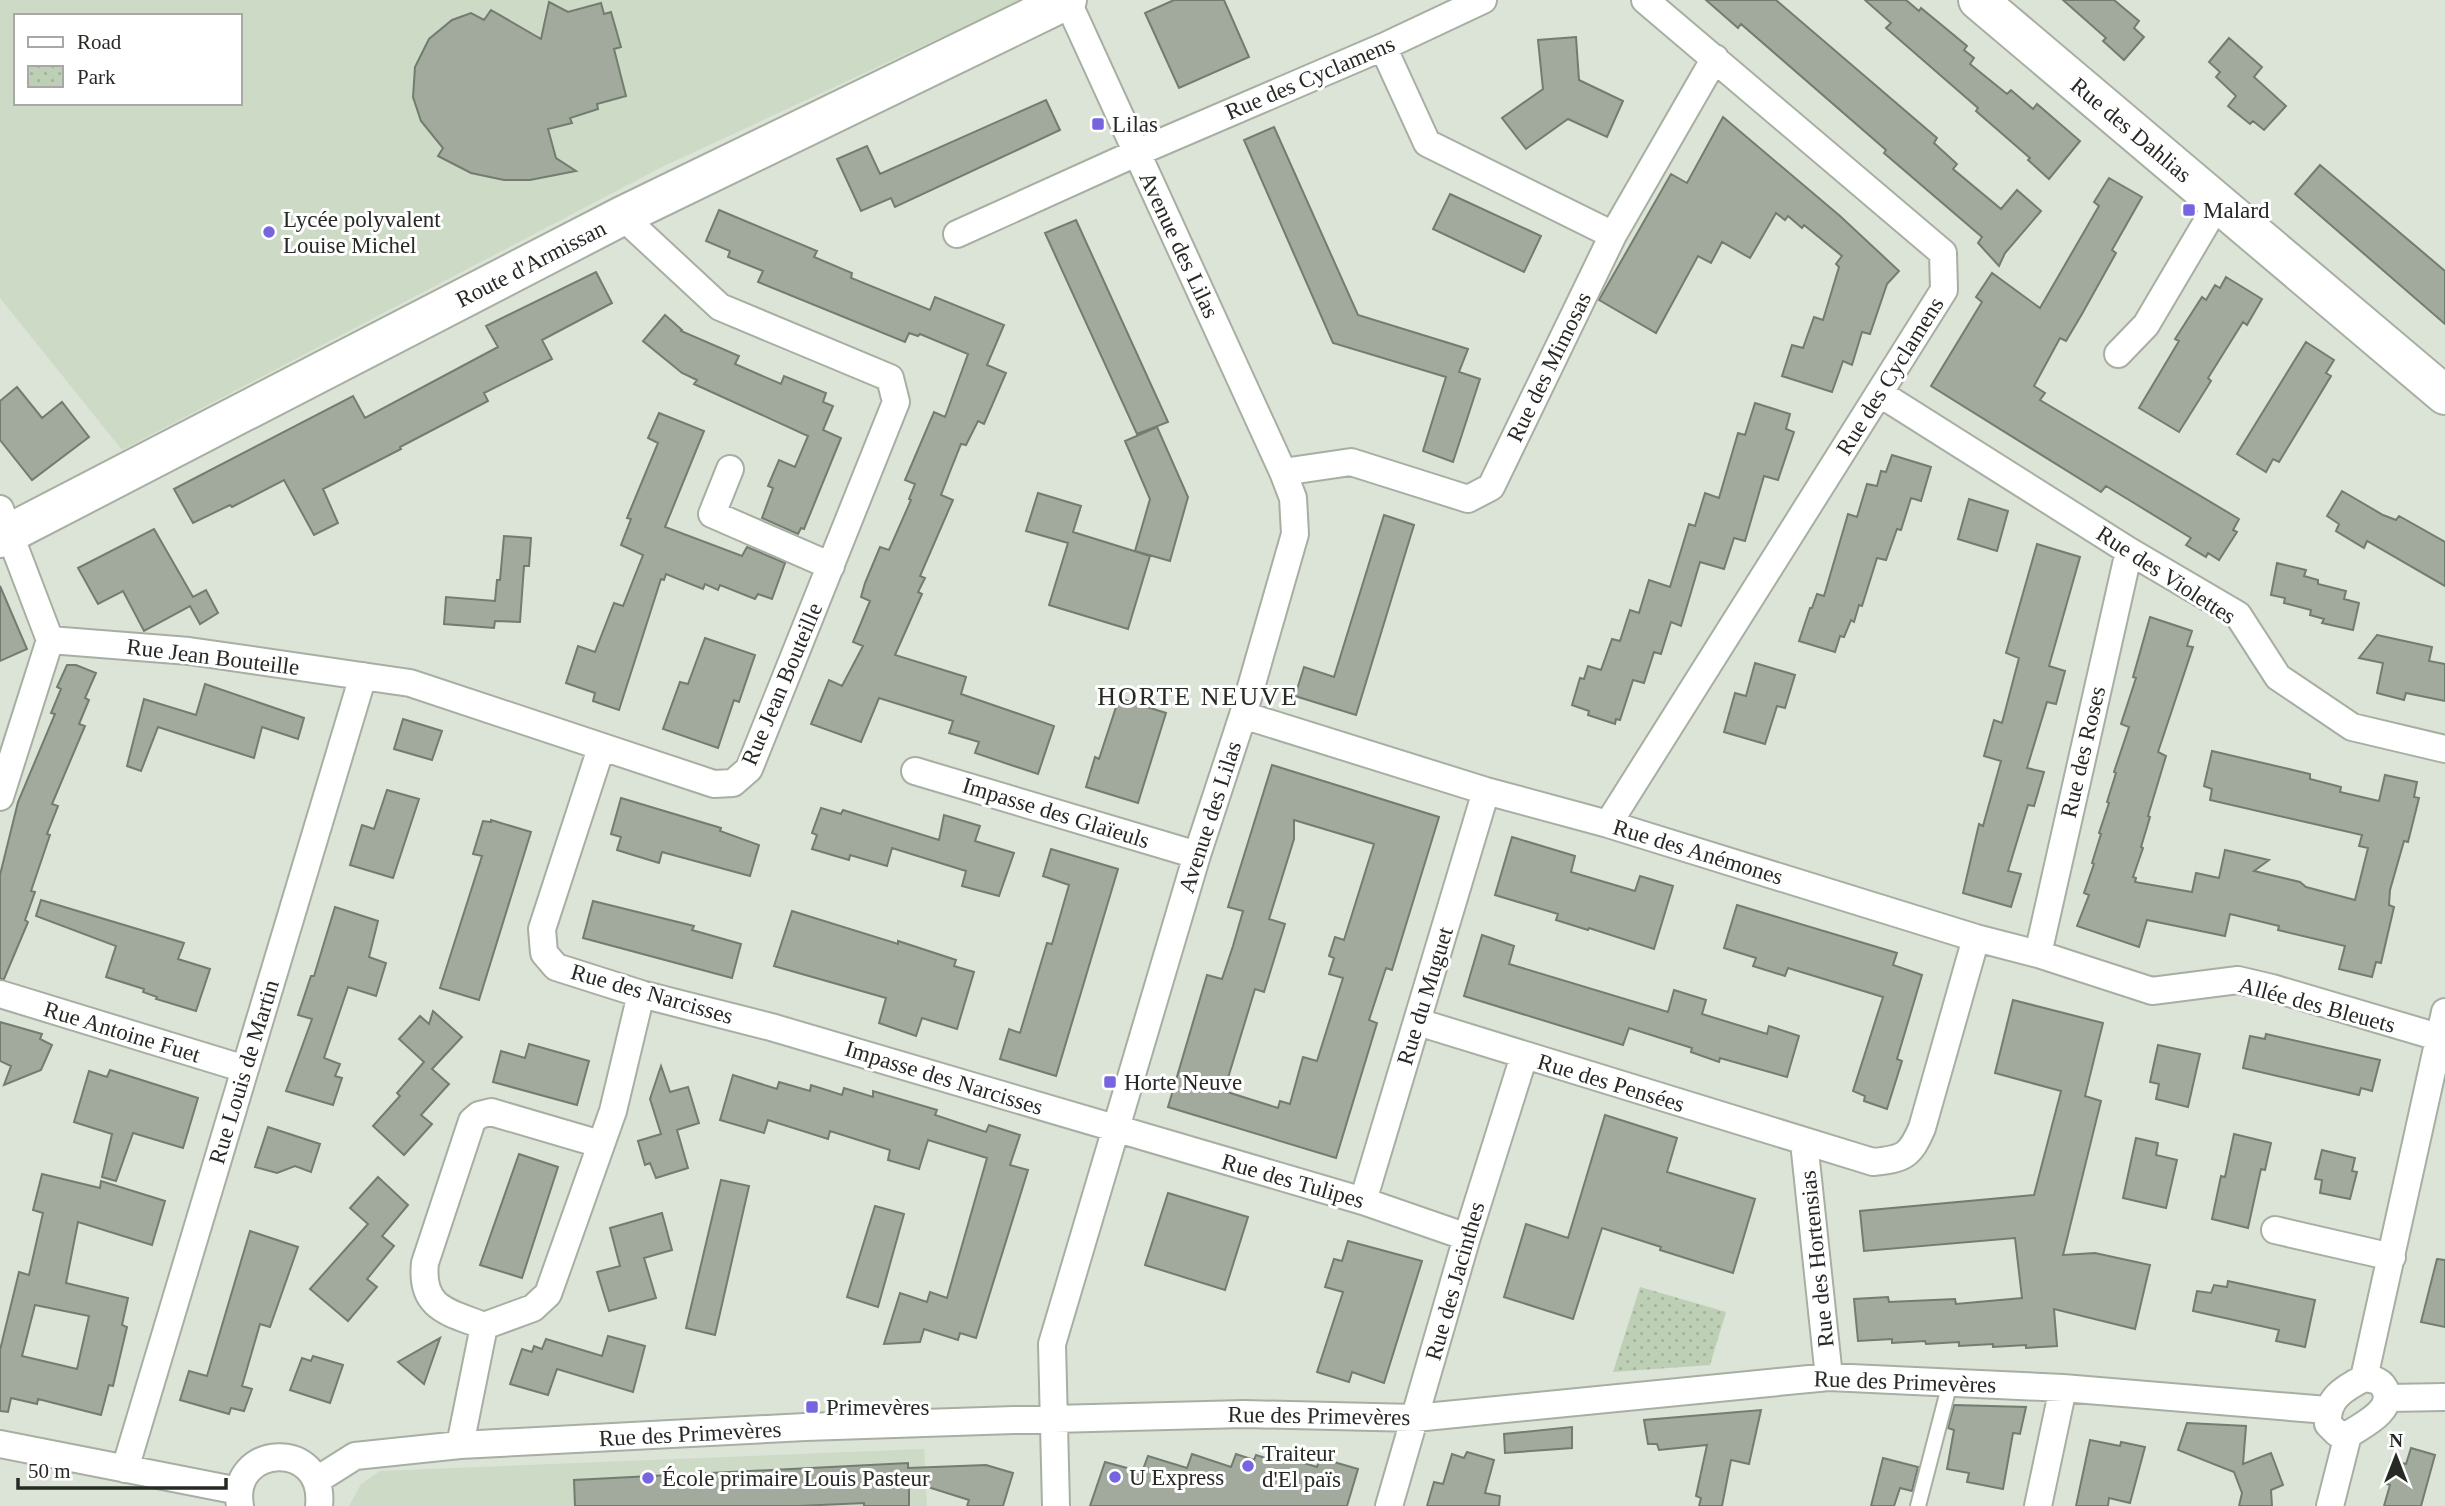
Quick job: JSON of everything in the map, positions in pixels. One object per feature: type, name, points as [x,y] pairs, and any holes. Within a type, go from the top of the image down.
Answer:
[{"type":"street","name":"Avenue des Lilas","points":[[1056,1506],[1052,1344],[1295,534],[1293,498],[1283,472],[1067,0]]},
{"type":"street","name":"Route d'Armissan","points":[[3,527],[622,216],[1067,0]]},
{"type":"street","name":"Rue des Cyclamens","points":[[957,234],[1136,153],[1383,47],[1483,0]]},
{"type":"street","name":"Rue des Cyclamens","points":[[1608,824],[1944,290],[1943,253],[1645,0]]},
{"type":"street","name":"Rue des Dahlias","points":[[1993,8],[2445,395]]},
{"type":"street","points":[[1383,47],[1427,143],[1613,235]]},
{"type":"street","name":"Rue des Mimosas","points":[[1283,472],[1351,461],[1468,499],[1491,486],[1613,235],[1715,58]]},
{"type":"street","points":[[2118,354],[2146,325],[2218,203]]},
{"type":"street","name":"Rue Jean Bouteille","points":[[50,640],[189,651],[410,683],[714,784],[733,783],[749,769],[897,402],[890,378],[720,307],[622,216]]},
{"type":"street","name":"Rue des Violettes","points":[[1879,393],[2129,551],[2238,615],[2278,677],[2351,727],[2445,749]]},
{"type":"street","points":[[730,469],[712,514],[831,566]]},
{"type":"street","points":[[0,797],[50,640],[3,527]]},
{"type":"street","name":"Rue des Roses","points":[[2038,954],[2129,551]]},
{"type":"street","name":"Rue Louis de Martin","points":[[125,1469],[363,676]]},
{"type":"street","name":"Rue des Anémones","points":[[1242,715],[1486,791],[1608,824],[1976,938],[2038,954],[2152,991]]},
{"type":"street","name":"Rue des Narcisses","points":[[601,748],[542,929],[544,953],[556,967],[641,994],[771,1027]]},
{"type":"street","name":"Impasse des Glaïeuls","points":[[915,771],[1197,855]]},
{"type":"street","name":"Rue du Muguet","points":[[1363,1201],[1486,791]]},
{"type":"street","points":[[1804,1142],[1873,1163],[1895,1160],[1913,1149],[1922,1128],[1976,938]]},
{"type":"street","name":"Allée des Bleuets","points":[[2152,991],[2238,980],[2442,1039]]},
{"type":"street","points":[[600,1144],[491,1112],[479,1115],[472,1121],[425,1263],[423,1278],[426,1293],[443,1310],[484,1326],[533,1308],[548,1294],[613,1111],[641,994]]},
{"type":"street","name":"Rue Antoine Fuet","points":[[0,995],[245,1069]]},
{"type":"street","points":[[2364,1378],[2442,1039],[2445,1012]]},
{"type":"street","name":"Rue des Pensées","points":[[1418,1022],[1804,1142]]},
{"type":"street","name":"Impasse des Narcisses","points":[[771,1027],[1118,1129]]},
{"type":"street","name":"Rue des Jacinthes","points":[[1389,1506],[1467,1237],[1524,1056]]},
{"type":"street","name":"Rue des Tulipes","points":[[1118,1129],[1363,1201],[1467,1237]]},
{"type":"street","name":"Rue des Hortensias","points":[[1804,1142],[1829,1377]]},
{"type":"street","points":[[2275,1230],[2392,1257]]},
{"type":"street","points":[[460,1446],[484,1326]]},
{"type":"street","name":"Rue des Primevères","points":[[318,1493],[355,1456],[460,1446],[805,1427],[1244,1413],[1415,1418],[1829,1377],[2063,1388],[2326,1410]]},
{"type":"street","points":[[2330,1506],[2348,1435],[2384,1408],[2388,1398],[2385,1387],[2376,1379],[2364,1378],[2333,1400],[2326,1410],[2328,1424],[2337,1433],[2348,1435]]},
{"type":"street","points":[[2038,1506],[2063,1388]]},
{"type":"street","points":[[2388,1398],[2445,1397]]},
{"type":"street","points":[[0,1444],[125,1469],[239,1498],[243,1478],[251,1468],[261,1460],[287,1457],[299,1461],[309,1469],[318,1493]]},
{"type":"lane","points":[[1918,1506],[1950,1382]]},
{"type":"shaded area","name":"Lycée polyvalent Louise Michel","points":[[0,0],[1022,0],[664,166],[122,450],[0,298]]},
{"type":"shaded area","name":"École primaire Louis Pasteur","points":[[924,1449],[927,1506],[349,1506],[361,1484],[380,1471]]},
{"type":"green space","points":[[1640,1287],[1726,1312],[1710,1365],[1613,1372]]},
{"type":"building","points":[[1174,0],[1224,0],[1249,57],[1179,88],[1145,13]]},
{"type":"building","points":[[1706,0],[1776,0],[1937,138],[1934,143],[1957,164],[1953,169],[2001,209],[2017,190],[2041,211],[2005,253],[1999,266],[1978,243],[1982,237],[1741,24],[1738,28]]},
{"type":"building","points":[[1865,0],[1906,0],[1919,11],[1921,8],[1967,46],[1964,50],[1974,58],[1970,64],[2007,94],[2011,90],[2033,109],[2037,104],[2080,141],[2049,179],[2028,160],[2030,158],[1976,111],[1978,108],[1886,28],[1891,23]]},
{"type":"building","points":[[2063,0],[2114,0],[2139,21],[2134,28],[2144,37],[2124,60],[2103,41],[2106,38]]},
{"type":"building","points":[[549,2],[568,12],[601,3],[604,14],[611,12],[621,47],[614,49],[626,96],[597,104],[598,109],[570,118],[572,123],[548,129],[556,158],[576,171],[530,180],[504,180],[471,173],[438,156],[443,148],[421,121],[413,97],[415,67],[429,39],[452,20],[471,13],[484,20],[491,10],[541,39]]},
{"type":"building","points":[[1576,37],[1579,80],[1623,101],[1607,137],[1568,119],[1526,149],[1502,118],[1543,89],[1538,40]]},
{"type":"building","points":[[2229,38],[2262,67],[2254,77],[2286,106],[2264,130],[2253,121],[2250,124],[2228,106],[2236,96],[2216,77],[2220,72],[2209,62]]},
{"type":"building","points":[[1046,100],[1060,130],[895,207],[891,198],[861,211],[837,159],[867,146],[880,174]]},
{"type":"building","points":[[1723,117],[1840,216],[1899,271],[1887,284],[1870,334],[1862,332],[1852,365],[1843,361],[1832,392],[1782,376],[1792,345],[1803,348],[1814,317],[1823,320],[1839,267],[1836,264],[1842,256],[1804,225],[1802,228],[1788,216],[1785,220],[1776,213],[1750,258],[1722,242],[1711,263],[1698,256],[1656,333],[1599,300],[1671,174],[1687,183]]},
{"type":"building","points":[[1274,127],[1358,315],[1468,349],[1459,372],[1480,379],[1453,462],[1423,451],[1446,377],[1333,343],[1244,140]]},
{"type":"building","points":[[2320,165],[2445,271],[2445,324],[2295,194]]},
{"type":"building","points":[[2109,178],[2142,197],[2112,250],[2116,253],[2082,314],[2066,341],[2060,338],[2034,386],[2045,393],[2040,400],[2239,519],[2233,530],[2237,532],[2219,560],[2208,553],[2206,557],[2186,545],[2191,538],[2106,486],[2101,492],[1931,386],[1982,302],[1976,297],[1992,273],[2040,308],[2099,206],[2094,202]]},
{"type":"building","points":[[1450,194],[1541,236],[1524,272],[1433,229]]},
{"type":"building","points":[[719,210],[817,251],[814,257],[852,273],[851,278],[930,310],[935,297],[1004,325],[987,365],[1006,373],[984,424],[978,421],[966,445],[961,444],[951,469],[941,495],[953,500],[920,576],[925,578],[918,592],[922,594],[895,655],[966,677],[961,694],[1054,726],[1038,774],[975,753],[979,742],[949,733],[953,721],[879,698],[861,742],[811,724],[829,680],[842,686],[863,646],[853,642],[870,601],[861,597],[865,583],[880,547],[889,550],[911,500],[909,499],[915,484],[905,480],[934,412],[945,417],[968,354],[920,334],[918,336],[909,333],[905,342],[758,282],[763,271],[728,257],[730,251],[706,241]]},
{"type":"building","points":[[1076,220],[1168,422],[1137,434],[1045,233]]},
{"type":"building","points":[[596,272],[612,303],[542,340],[552,359],[484,393],[488,401],[323,489],[338,523],[314,535],[284,480],[232,507],[230,505],[193,523],[174,489],[353,396],[365,418],[498,347],[486,326]]},
{"type":"building","points":[[2226,277],[2262,299],[2247,325],[2243,322],[2208,378],[2211,381],[2179,432],[2139,408],[2179,341],[2175,339],[2202,297],[2206,300],[2215,285],[2220,288]]},
{"type":"building","points":[[665,315],[681,331],[739,356],[735,364],[781,384],[784,376],[826,393],[823,402],[833,406],[823,430],[841,438],[804,529],[801,528],[798,534],[762,518],[773,488],[768,486],[779,460],[795,467],[808,436],[694,384],[697,380],[682,373],[643,341]]},
{"type":"building","points":[[2306,342],[2334,360],[2326,373],[2331,376],[2279,462],[2273,459],[2266,472],[2237,454]]},
{"type":"building","points":[[17,387],[42,418],[62,402],[89,437],[32,480],[0,440],[0,401]]},
{"type":"building","points":[[1755,403],[1790,414],[1786,429],[1794,432],[1778,480],[1764,476],[1745,541],[1734,538],[1724,569],[1700,562],[1681,626],[1671,622],[1661,654],[1654,652],[1644,683],[1633,680],[1620,720],[1616,719],[1615,724],[1588,715],[1589,711],[1572,705],[1580,678],[1584,679],[1588,666],[1601,670],[1612,639],[1620,641],[1630,610],[1639,613],[1649,580],[1670,587],[1689,524],[1695,526],[1705,493],[1719,498],[1738,433],[1745,435]]},
{"type":"building","points":[[659,413],[704,431],[665,527],[742,556],[747,547],[785,563],[772,599],[758,594],[755,599],[720,585],[718,590],[705,584],[703,589],[666,574],[664,580],[661,579],[619,710],[593,701],[595,693],[566,683],[578,646],[595,652],[614,603],[623,606],[643,555],[621,545],[631,519],[627,518],[658,443],[648,438]]},
{"type":"building","points":[[1157,427],[1188,497],[1170,561],[1135,551],[1150,499],[1125,441]]},
{"type":"building","points":[[1892,455],[1931,467],[1921,501],[1911,498],[1901,530],[1897,529],[1886,560],[1877,558],[1862,606],[1859,605],[1854,622],[1851,620],[1844,637],[1840,636],[1835,652],[1799,641],[1817,594],[1824,596],[1848,514],[1857,517],[1867,484],[1877,486],[1881,471],[1886,472]]},
{"type":"building","points":[[2342,491],[2383,515],[2396,520],[2399,516],[2445,542],[2445,586],[2367,541],[2364,548],[2336,531],[2339,524],[2327,516]]},
{"type":"building","points":[[1038,493],[1081,506],[1073,532],[1150,556],[1128,629],[1049,605],[1068,543],[1026,531]]},
{"type":"building","points":[[1969,499],[2008,511],[1997,551],[1958,539]]},
{"type":"building","points":[[1384,515],[1414,525],[1356,715],[1295,696],[1304,667],[1334,677]]},
{"type":"building","points":[[154,529],[193,597],[206,590],[218,613],[200,624],[190,606],[144,631],[123,591],[98,604],[78,568]]},
{"type":"building","points":[[504,536],[531,538],[529,566],[524,566],[520,622],[495,621],[494,628],[444,624],[446,597],[495,601]]},
{"type":"building","points":[[2037,544],[2080,557],[2049,666],[2065,671],[2056,704],[2047,702],[2027,768],[2044,772],[2034,806],[2028,805],[2008,871],[2021,874],[2011,907],[1963,893],[1979,824],[1983,826],[2001,761],[1984,756],[1994,720],[2002,723],[2019,658],[2006,653]]},
{"type":"building","points":[[2277,563],[2306,570],[2304,576],[2318,580],[2318,584],[2346,591],[2344,599],[2359,603],[2353,630],[2322,623],[2324,619],[2310,615],[2311,610],[2284,603],[2285,598],[2271,595]]},
{"type":"building","points":[[0,586],[27,649],[0,661]]},
{"type":"building","points":[[2150,617],[2192,631],[2187,646],[2193,647],[2158,752],[2166,756],[2148,816],[2150,817],[2141,847],[2143,848],[2133,877],[2136,878],[2135,882],[2192,892],[2196,873],[2219,878],[2225,850],[2269,860],[2254,871],[2300,882],[2306,887],[2355,900],[2368,848],[2359,846],[2362,835],[2210,800],[2212,789],[2204,786],[2212,751],[2310,774],[2310,779],[2341,787],[2340,792],[2379,801],[2385,775],[2417,782],[2414,797],[2419,798],[2408,842],[2404,841],[2390,890],[2389,905],[2394,907],[2381,963],[2376,962],[2372,977],[2339,969],[2345,946],[2278,930],[2279,926],[2230,914],[2225,936],[2147,920],[2139,947],[2077,926],[2089,895],[2084,893],[2094,864],[2092,863],[2101,834],[2099,833],[2116,773],[2114,772],[2129,727],[2121,724],[2136,678],[2133,677]]},
{"type":"building","points":[[2377,635],[2432,647],[2429,661],[2445,664],[2445,701],[2406,693],[2404,700],[2377,693],[2383,663],[2359,658]]},
{"type":"building","points":[[705,638],[755,655],[739,702],[734,700],[718,748],[663,729],[680,682],[688,684]]},
{"type":"building","points":[[1755,663],[1795,675],[1785,708],[1777,706],[1765,744],[1724,732],[1735,693],[1746,696]]},
{"type":"building","points":[[67,665],[76,665],[96,673],[85,698],[89,700],[79,724],[85,726],[52,804],[58,806],[31,891],[35,892],[25,920],[28,922],[4,979],[0,979],[0,875],[18,802],[55,714],[51,713],[61,689],[57,687]]},
{"type":"building","points":[[205,684],[304,718],[298,739],[262,727],[254,758],[158,727],[141,771],[127,766],[144,699],[196,715]]},
{"type":"building","points":[[1119,698],[1166,713],[1138,803],[1086,787],[1095,757],[1099,759]]},
{"type":"building","points":[[403,719],[442,731],[432,760],[394,749]]},
{"type":"building","points":[[1272,765],[1439,817],[1392,970],[1386,968],[1369,1020],[1377,1023],[1336,1158],[1168,1107],[1207,975],[1222,979],[1233,946],[1243,911],[1228,907]],"holes":[[[1294,820],[1374,844],[1344,940],[1335,937],[1329,956],[1334,958],[1329,974],[1343,978],[1317,1061],[1303,1057],[1290,1104],[1280,1101],[1278,1108],[1224,1091],[1255,989],[1264,992],[1285,924],[1269,919],[1294,839]]]},
{"type":"building","points":[[387,790],[419,799],[393,878],[350,865],[362,825],[374,829]]},
{"type":"building","points":[[621,798],[721,828],[720,831],[759,845],[750,876],[662,852],[659,863],[617,850],[621,837],[611,834]]},
{"type":"building","points":[[821,808],[841,814],[843,810],[939,840],[944,815],[980,826],[975,841],[1014,853],[999,896],[962,886],[966,871],[892,848],[887,866],[850,855],[849,860],[812,849],[817,835],[812,833]]},
{"type":"building","points":[[491,820],[531,832],[479,1000],[440,988],[482,856],[473,854],[483,821]]},
{"type":"building","points":[[1512,837],[1575,856],[1571,872],[1635,891],[1640,876],[1673,886],[1654,949],[1556,920],[1558,914],[1495,895]]},
{"type":"building","points":[[1051,849],[1118,869],[1056,1076],[1000,1059],[1009,1029],[1020,1033],[1047,943],[1052,944],[1069,885],[1043,876]]},
{"type":"building","points":[[41,900],[184,943],[178,959],[210,969],[196,1011],[156,999],[157,997],[143,992],[144,989],[106,977],[116,946],[36,916]]},
{"type":"building","points":[[593,901],[694,926],[692,930],[741,944],[732,978],[583,938]]},
{"type":"building","points":[[1737,905],[1897,953],[1893,965],[1922,975],[1897,1059],[1902,1061],[1887,1109],[1864,1101],[1865,1096],[1853,1091],[1883,997],[1788,968],[1785,976],[1753,966],[1756,958],[1724,948]]},
{"type":"building","points":[[335,907],[378,921],[369,957],[386,963],[376,996],[348,987],[324,1058],[340,1064],[335,1076],[342,1078],[333,1105],[286,1091],[312,1019],[298,1015],[311,976],[314,976]]},
{"type":"building","points":[[792,911],[956,960],[954,966],[974,972],[957,1029],[922,1018],[916,1036],[879,1023],[886,998],[774,966]]},
{"type":"building","points":[[1482,935],[1514,946],[1509,964],[1668,1012],[1674,990],[1706,1000],[1702,1014],[1767,1034],[1769,1026],[1799,1036],[1787,1077],[1720,1058],[1719,1062],[1691,1052],[1692,1048],[1629,1028],[1623,1045],[1464,996]]},
{"type":"building","points":[[2013,1000],[2103,1023],[2085,1096],[2101,1101],[2063,1255],[2095,1253],[2150,1265],[2135,1329],[2054,1309],[2057,1346],[1959,1346],[1959,1342],[1892,1343],[1892,1339],[1858,1341],[1854,1299],[1888,1297],[1889,1302],[1955,1299],[1956,1304],[2022,1298],[2015,1238],[1864,1251],[1860,1211],[2034,1195],[2061,1091],[1995,1073]]},
{"type":"building","points":[[433,1011],[462,1037],[432,1069],[449,1084],[421,1115],[432,1124],[404,1155],[373,1126],[400,1096],[397,1093],[424,1062],[399,1039],[420,1016],[429,1024]]},
{"type":"building","points":[[0,1022],[42,1034],[40,1039],[52,1045],[41,1070],[4,1085],[11,1066],[0,1061]]},
{"type":"building","points":[[2266,1034],[2380,1060],[2372,1091],[2361,1088],[2359,1095],[2243,1068],[2250,1036],[2265,1039]]},
{"type":"building","points":[[529,1044],[589,1061],[577,1105],[493,1082],[501,1051],[525,1058]]},
{"type":"building","points":[[2158,1045],[2200,1054],[2188,1107],[2156,1099],[2159,1084],[2150,1082]]},
{"type":"building","points":[[661,1066],[670,1092],[688,1087],[699,1123],[677,1130],[688,1168],[656,1178],[650,1163],[645,1165],[638,1141],[661,1134],[650,1099]]},
{"type":"building","points":[[110,1070],[198,1098],[183,1148],[133,1133],[116,1181],[102,1177],[112,1134],[74,1122],[89,1071],[107,1077]]},
{"type":"building","points":[[733,1075],[777,1089],[779,1082],[810,1091],[811,1085],[842,1095],[844,1088],[873,1097],[873,1091],[937,1110],[935,1115],[986,1132],[989,1125],[1020,1135],[1010,1165],[1028,1170],[976,1338],[960,1333],[958,1340],[924,1329],[920,1342],[884,1344],[900,1293],[927,1302],[930,1292],[947,1298],[987,1158],[928,1140],[919,1169],[888,1160],[890,1150],[830,1131],[828,1139],[768,1120],[764,1133],[720,1120]]},
{"type":"building","points":[[1605,1115],[1677,1138],[1667,1172],[1755,1199],[1733,1273],[1602,1228],[1573,1319],[1504,1297],[1526,1224],[1568,1238]]},
{"type":"building","points":[[268,1127],[320,1144],[311,1172],[295,1166],[277,1173],[255,1167]]},
{"type":"building","points":[[2234,1134],[2271,1143],[2265,1170],[2261,1169],[2248,1228],[2212,1219]]},
{"type":"building","points":[[2136,1138],[2158,1143],[2156,1155],[2177,1160],[2166,1208],[2123,1198]]},
{"type":"building","points":[[2322,1150],[2355,1158],[2352,1171],[2357,1172],[2350,1199],[2320,1193],[2322,1180],[2315,1179]]},
{"type":"building","points":[[519,1154],[558,1167],[522,1278],[480,1265]]},
{"type":"building","points":[[42,1174],[100,1188],[101,1181],[165,1201],[152,1245],[78,1222],[66,1283],[128,1298],[122,1325],[127,1327],[113,1386],[109,1385],[101,1415],[38,1399],[37,1404],[11,1398],[8,1412],[0,1411],[0,1350],[19,1272],[29,1275],[43,1213],[33,1210]],"holes":[[[35,1305],[89,1316],[77,1369],[22,1356]]]},
{"type":"building","points":[[378,1177],[408,1205],[382,1236],[394,1246],[367,1279],[377,1287],[348,1321],[310,1289],[368,1224],[350,1208]]},
{"type":"building","points":[[721,1180],[749,1186],[715,1335],[686,1328]]},
{"type":"building","points":[[1168,1193],[1248,1217],[1225,1290],[1145,1265]]},
{"type":"building","points":[[875,1206],[904,1214],[878,1307],[847,1297]]},
{"type":"building","points":[[662,1213],[672,1250],[644,1258],[656,1298],[609,1311],[597,1272],[620,1266],[610,1228]]},
{"type":"building","points":[[250,1231],[298,1247],[270,1327],[260,1324],[242,1386],[252,1389],[244,1411],[231,1408],[229,1414],[180,1400],[189,1371],[207,1376]]},
{"type":"building","points":[[1348,1241],[1422,1261],[1384,1383],[1352,1372],[1349,1382],[1317,1372],[1343,1292],[1325,1287],[1334,1259],[1342,1261]]},
{"type":"building","points":[[2437,1259],[2445,1260],[2445,1327],[2421,1322]]},
{"type":"building","points":[[2228,1281],[2315,1300],[2305,1347],[2276,1341],[2279,1330],[2193,1311],[2197,1291],[2211,1293],[2214,1285],[2227,1287]]},
{"type":"building","points":[[608,1336],[645,1346],[633,1392],[557,1369],[548,1395],[510,1384],[522,1349],[532,1352],[534,1346],[542,1349],[546,1339],[602,1356]]},
{"type":"building","points":[[440,1338],[424,1384],[398,1362]]},
{"type":"building","points":[[313,1356],[343,1365],[330,1403],[290,1390],[302,1358],[311,1361]]},
{"type":"building","points":[[1954,1405],[2026,1407],[2020,1434],[2013,1433],[2003,1489],[1967,1482],[1969,1473],[1947,1469],[1954,1430],[1948,1428]]},
{"type":"building","points":[[1761,1410],[1749,1464],[1731,1460],[1722,1506],[1699,1506],[1701,1498],[1696,1496],[1707,1445],[1659,1450],[1657,1444],[1648,1444],[1644,1420]]},
{"type":"building","points":[[2187,1423],[2246,1426],[2243,1464],[2271,1453],[2283,1485],[2271,1490],[2272,1506],[2239,1506],[2242,1493],[2234,1472],[2178,1450]]},
{"type":"building","points":[[1572,1427],[1572,1448],[1505,1453],[1504,1434]]},
{"type":"building","points":[[2090,1440],[2120,1446],[2121,1442],[2145,1447],[2130,1503],[2109,1498],[2108,1506],[2076,1506]]},
{"type":"building","points":[[2411,1448],[2435,1455],[2421,1506],[2384,1506],[2390,1485],[2384,1483],[2391,1460],[2406,1464]]},
{"type":"building","points":[[1467,1452],[1494,1460],[1485,1493],[1500,1496],[1499,1506],[1427,1506],[1434,1482],[1443,1484],[1452,1454],[1464,1458]]},
{"type":"building","points":[[1192,1454],[1231,1467],[1236,1454],[1254,1460],[1256,1455],[1275,1461],[1277,1455],[1317,1467],[1320,1458],[1358,1469],[1347,1506],[1090,1506],[1105,1462],[1142,1472],[1148,1456],[1187,1468]]},
{"type":"building","points":[[1883,1458],[1918,1467],[1912,1491],[1900,1488],[1894,1506],[1871,1506]]},
{"type":"building","points":[[908,1463],[908,1468],[986,1465],[1013,1473],[1003,1506],[967,1506],[969,1500],[909,1481],[909,1506],[864,1506],[864,1503],[799,1506],[575,1506],[574,1480]]},
{"type":"place","name":"Lilas","points":[[1098,124]]},
{"type":"place","name":"Malard","points":[[2189,210]]},
{"type":"place","name":"Lycée polyvalent Louise Michel","points":[[269,232]]},
{"type":"place","name":"Horte Neuve","points":[[1110,1082]]},
{"type":"place","name":"Primevères","points":[[812,1407]]},
{"type":"place","name":"Traiteur d'El païs","points":[[1248,1466]]},
{"type":"place","name":"U Express","points":[[1115,1477]]},
{"type":"place","name":"École primaire Louis Pasteur","points":[[648,1478]]},
{"type":"district","name":"HORTE NEUVE","points":[[1198,696]]}]
